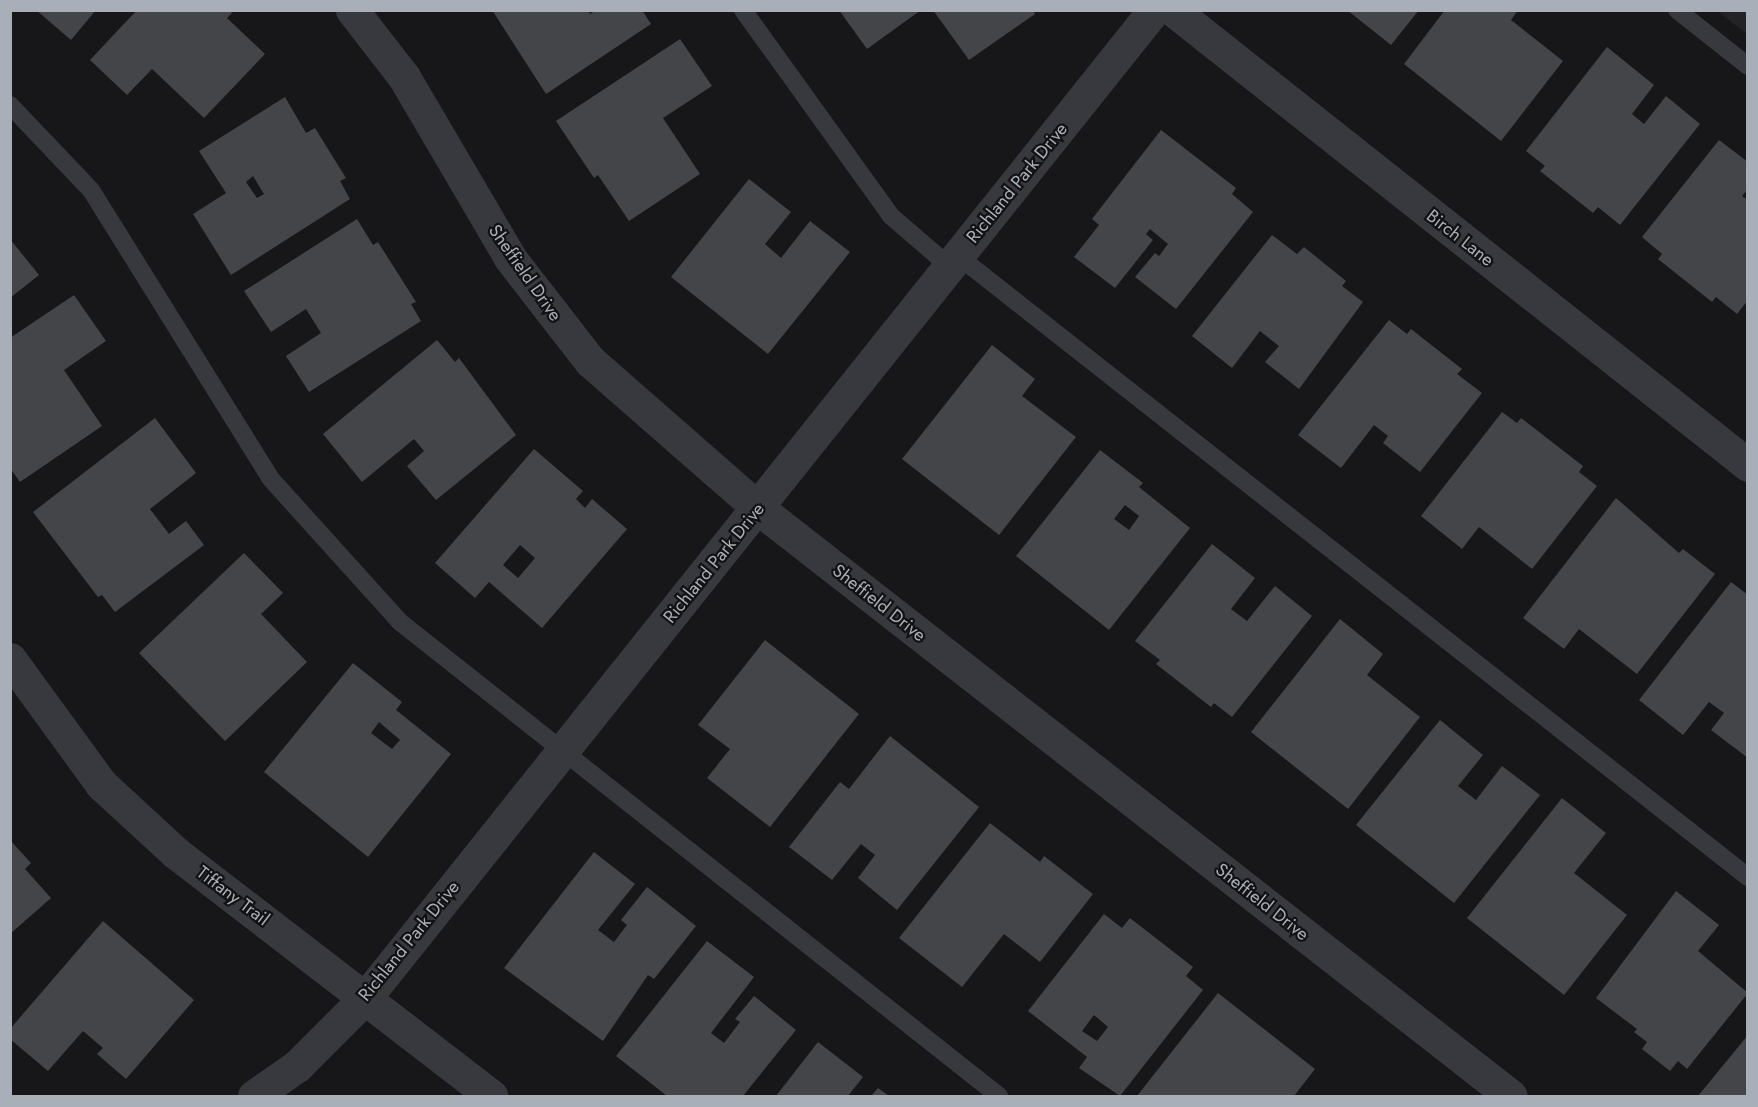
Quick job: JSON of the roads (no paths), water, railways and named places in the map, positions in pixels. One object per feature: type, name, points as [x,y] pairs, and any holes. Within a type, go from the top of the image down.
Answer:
[{"type":"street","name":"Sheffield Drive","points":[[352,10],[404,77],[510,258],[590,361],[758,508],[1511,1096]]},
{"type":"street","name":"Richland Park Drive","points":[[254,1096],[297,1066],[366,997],[1154,10]]},
{"type":"street","name":"Birch Lane","points":[[1173,10],[1748,465]]},
{"type":"street","name":"Tiffany Trail","points":[[10,659],[101,784],[176,853],[366,997],[491,1096]]},
{"type":"lane","points":[[743,10],[891,216],[954,261],[1748,877]]},
{"type":"lane","points":[[1677,10],[1748,66]]},
{"type":"lane","points":[[10,105],[91,190],[270,478],[400,622],[560,752],[999,1096]]}]
